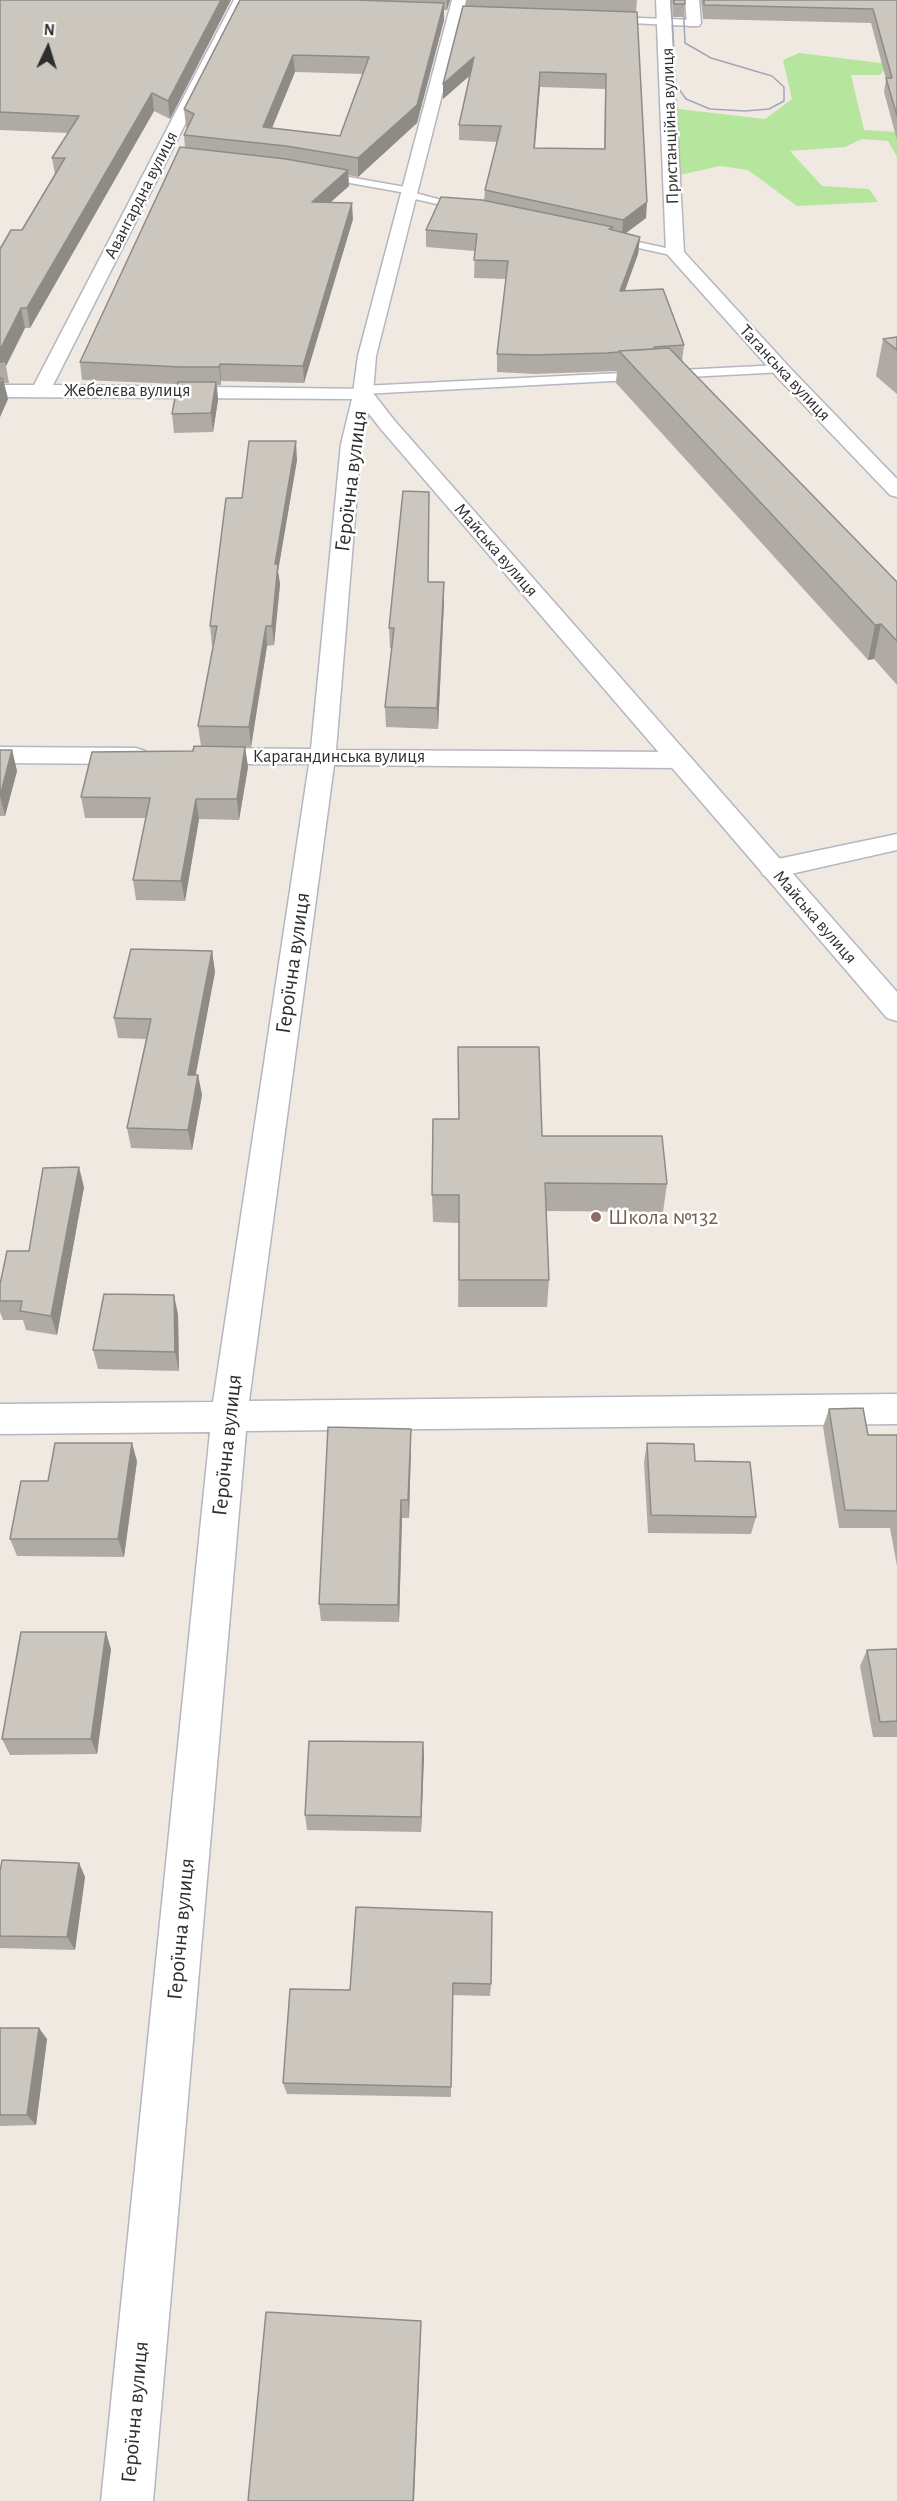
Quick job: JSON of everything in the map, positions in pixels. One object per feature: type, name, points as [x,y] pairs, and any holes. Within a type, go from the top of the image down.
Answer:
[{"type":"street","name":"Авангардна вулиця","points":[[41,391],[166,157],[241,0]]},
{"type":"street","name":"Пристанційна вулиця","points":[[663,0],[675,253]]},
{"type":"street","name":"Пристанційна вулиця","points":[[692,0],[694,23]]},
{"type":"street","points":[[363,392],[367,356],[456,11]]},
{"type":"street","name":"Таганська вулиця","points":[[675,253],[780,369],[897,491]]},
{"type":"street","name":"Жебелєва вулиця","points":[[0,391],[363,392]]},
{"type":"street","name":"Героїчна вулиця","points":[[127,2501],[229,1416],[323,756],[351,444],[363,392]]},
{"type":"street","name":"Майська вулиця","points":[[363,392],[387,424],[897,1011]]},
{"type":"street","name":"Карагандинська вулиця","points":[[0,755],[678,760]]},
{"type":"street","points":[[773,868],[897,842]]},
{"type":"street","points":[[0,1419],[897,1409]]},
{"type":"lane","points":[[606,20],[694,23]]},
{"type":"lane","points":[[310,174],[410,193],[479,210]]},
{"type":"lane","points":[[595,235],[675,253]]},
{"type":"lane","points":[[363,392],[780,369]]},
{"type":"green space","points":[[799,53],[897,65],[897,70],[883,71],[880,75],[851,75],[864,130],[897,132],[897,157],[888,141],[862,139],[845,147],[790,151],[822,186],[869,189],[878,202],[797,206],[748,170],[720,166],[680,175],[659,116],[678,109],[765,119],[792,99],[783,60]]},
{"type":"building","points":[[0,0],[221,0],[168,101],[152,93],[27,308],[21,308],[0,350],[0,249],[11,230],[22,230],[65,158],[52,158],[79,116],[0,112]]},
{"type":"building","points":[[240,0],[444,3],[417,105],[358,158],[286,146],[184,135],[194,114],[184,109]],"holes":[[[293,55],[369,57],[340,136],[263,127]]]},
{"type":"building","points":[[674,0],[685,0],[685,4],[674,4]]},
{"type":"building","points":[[704,0],[897,0],[897,116],[886,78],[892,78],[873,9],[704,5]]},
{"type":"building","points":[[463,6],[637,12],[647,202],[623,220],[485,190],[501,126],[459,125],[474,57],[443,84]],"holes":[[[540,72],[606,74],[605,149],[534,148]]]},
{"type":"building","points":[[180,147],[286,159],[348,170],[312,202],[352,203],[303,366],[220,364],[219,367],[181,367],[80,362]]},
{"type":"building","points":[[441,197],[482,200],[613,227],[609,229],[640,237],[620,291],[663,289],[684,345],[607,353],[497,354],[508,261],[474,260],[477,234],[426,230]]},
{"type":"building","points":[[897,337],[897,350],[883,339]]},
{"type":"building","points":[[669,348],[897,582],[897,641],[881,624],[875,625],[619,351]]},
{"type":"building","points":[[178,382],[216,382],[211,413],[172,414]]},
{"type":"building","points":[[249,441],[296,441],[275,564],[278,564],[272,626],[266,626],[249,727],[198,726],[217,626],[210,626],[226,498],[242,498]]},
{"type":"building","points":[[403,491],[429,492],[428,582],[444,582],[437,708],[385,707],[394,628],[389,628]]},
{"type":"building","points":[[194,746],[245,747],[237,799],[196,799],[181,881],[133,880],[150,798],[81,797],[92,752],[193,751]]},
{"type":"building","points":[[0,750],[12,750],[0,796]]},
{"type":"building","points":[[131,949],[212,951],[188,1075],[198,1075],[188,1130],[127,1128],[151,1019],[114,1018]]},
{"type":"building","points":[[458,1047],[539,1047],[542,1136],[662,1136],[667,1184],[545,1183],[549,1280],[459,1280],[459,1195],[432,1195],[433,1119],[459,1119]]},
{"type":"building","points":[[79,1167],[51,1316],[20,1311],[22,1301],[0,1301],[0,1284],[7,1251],[29,1251],[43,1168]]},
{"type":"building","points":[[104,1294],[174,1295],[175,1352],[93,1350]]},
{"type":"building","points":[[863,1408],[868,1435],[897,1435],[897,1511],[845,1510],[829,1409]]},
{"type":"building","points":[[328,1427],[411,1429],[408,1500],[401,1500],[398,1605],[319,1604]]},
{"type":"building","points":[[55,1443],[132,1443],[118,1539],[10,1539],[21,1481],[48,1481]]},
{"type":"building","points":[[647,1443],[694,1444],[695,1461],[750,1462],[756,1517],[651,1515]]},
{"type":"building","points":[[21,1632],[106,1632],[91,1739],[2,1739]]},
{"type":"building","points":[[897,1649],[897,1721],[880,1722],[867,1650]]},
{"type":"building","points":[[309,1741],[423,1742],[421,1817],[305,1815]]},
{"type":"building","points":[[2,1860],[79,1863],[67,1937],[0,1936]]},
{"type":"building","points":[[356,1907],[492,1912],[491,1984],[453,1983],[451,2087],[283,2083],[290,1989],[350,1990]]},
{"type":"building","points":[[0,2028],[39,2028],[27,2115],[0,2115]]},
{"type":"building","points":[[266,2312],[421,2321],[413,2501],[248,2501]]},
{"type":"tram line","points":[[671,0],[676,85],[686,99],[710,109],[745,111],[769,109],[784,101],[784,87],[772,76],[711,58],[685,43],[683,0]]},
{"type":"place","name":"Школа №132","points":[[596,1217]]}]
